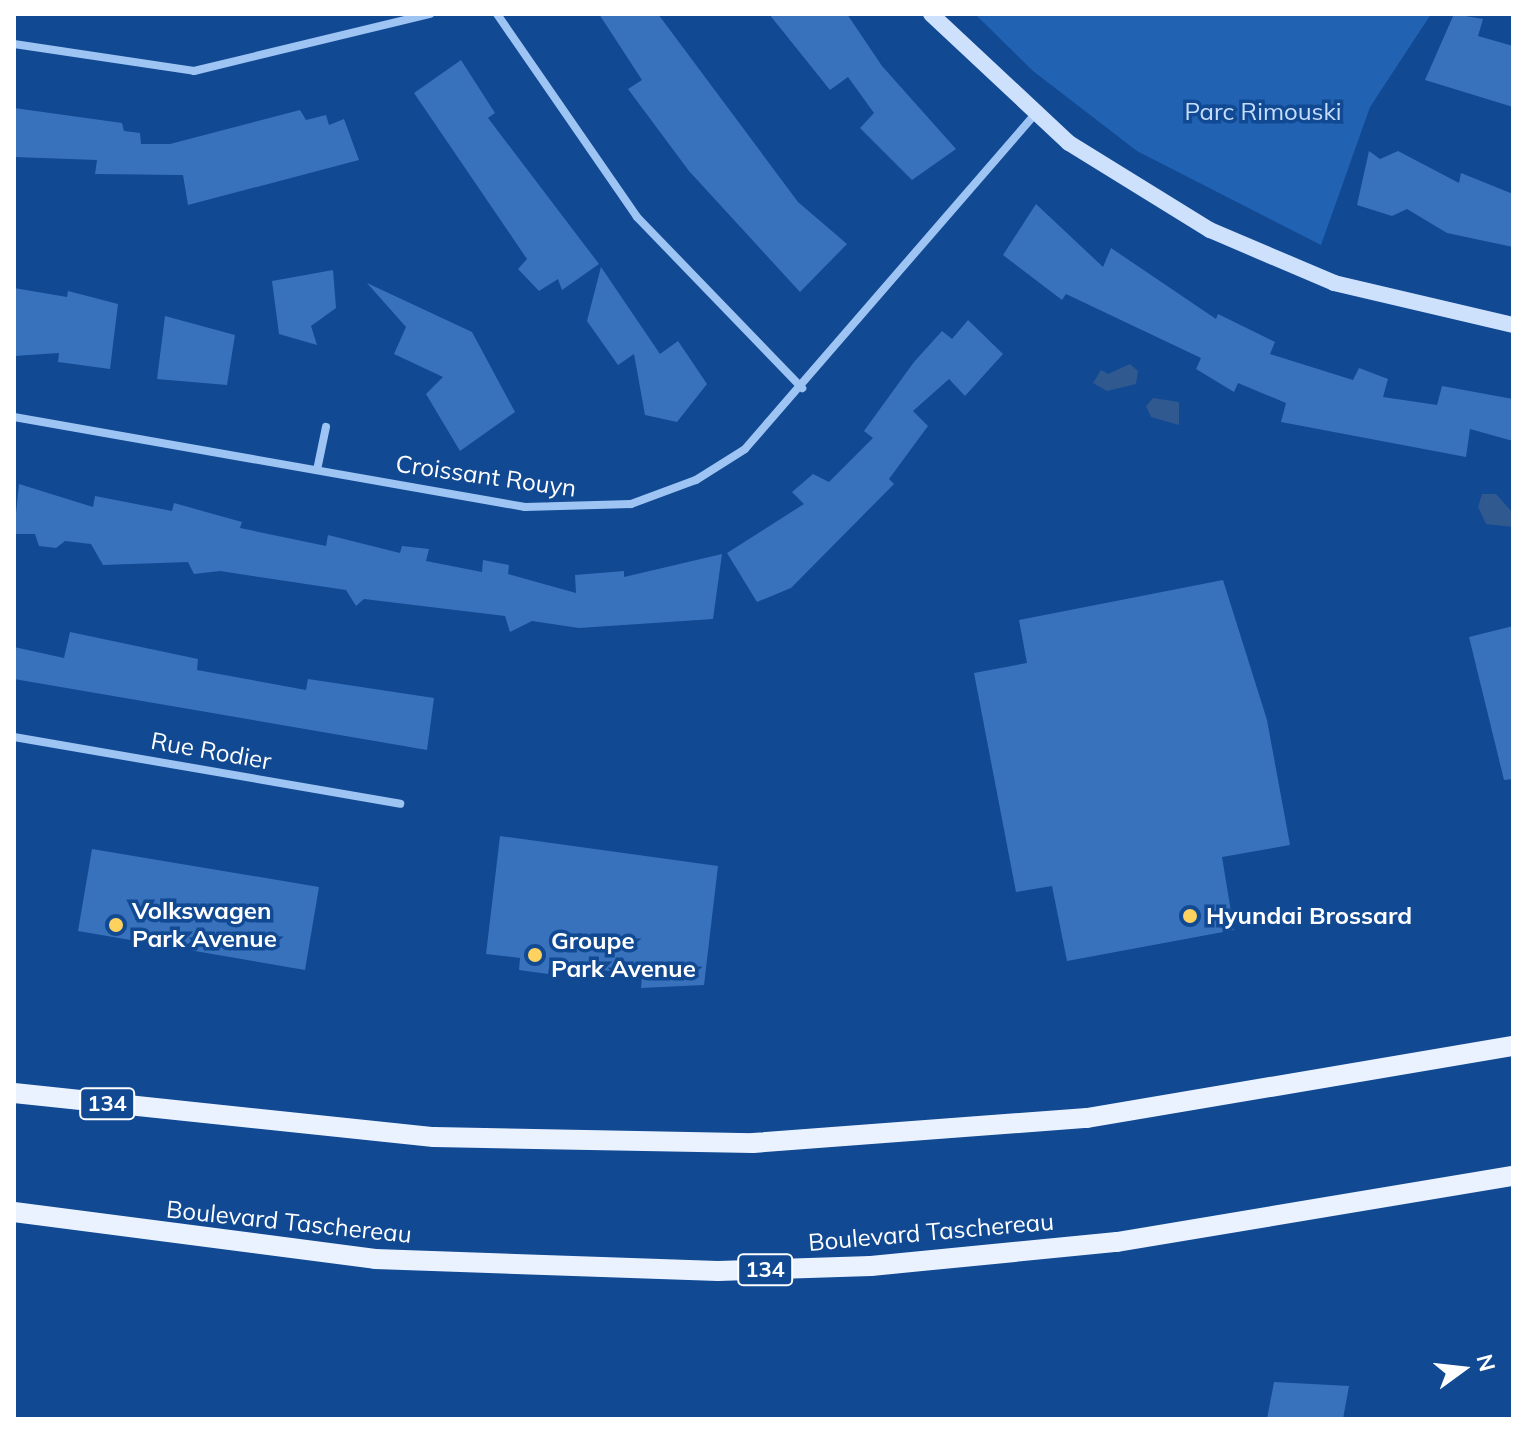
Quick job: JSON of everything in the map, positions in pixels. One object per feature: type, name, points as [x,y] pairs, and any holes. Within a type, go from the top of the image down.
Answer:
[{"type":"main road","name":"134","points":[[14,1093],[434,1137],[767,1143],[1087,1118],[1513,1046]]},
{"type":"main road","name":"Boulevard Taschereau","points":[[14,1212],[375,1259],[718,1271],[871,1266],[1117,1242],[1513,1176]]},
{"type":"street","points":[[14,44],[194,71],[430,14]]},
{"type":"street","points":[[497,14],[637,217],[802,388]]},
{"type":"street","points":[[931,14],[1034,115],[1133,187],[1271,259],[1416,307],[1513,325]]},
{"type":"street","name":"Croissant Rouyn","points":[[14,417],[525,507],[603,510],[665,494],[724,464],[802,388],[1034,115]]},
{"type":"street","points":[[317,470],[326,427]]},
{"type":"street","name":"Rue Rodier","points":[[14,737],[400,804]]},
{"type":"green space","name":"Parc Rimouski","points":[[975,14],[1431,14],[1370,107],[1321,245],[1137,151],[1033,71]]},
{"type":"shaded area","points":[[1130,364],[1138,371],[1136,384],[1107,391],[1093,383],[1101,370],[1108,374]]},
{"type":"shaded area","points":[[1153,398],[1179,402],[1179,425],[1151,417],[1146,406]]},
{"type":"shaded area","points":[[1482,494],[1496,494],[1513,513],[1513,527],[1486,524],[1478,507]]},
{"type":"building","points":[[599,14],[658,14],[798,202],[847,244],[800,292],[689,171],[628,89],[642,80]]},
{"type":"building","points":[[769,14],[847,14],[882,66],[956,149],[912,180],[860,128],[874,113],[848,77],[830,90]]},
{"type":"building","points":[[1454,14],[1483,19],[1478,36],[1513,46],[1513,107],[1425,80]]},
{"type":"building","points":[[461,60],[495,113],[488,118],[599,264],[562,290],[558,279],[539,291],[518,269],[527,259],[414,93]]},
{"type":"building","points":[[14,108],[122,123],[124,131],[140,133],[141,144],[170,144],[300,110],[306,120],[326,115],[329,125],[344,119],[359,160],[188,205],[183,175],[95,174],[97,160],[14,157]]},
{"type":"building","points":[[1369,151],[1380,159],[1398,151],[1459,183],[1461,173],[1513,194],[1513,247],[1447,233],[1407,209],[1392,216],[1357,205]]},
{"type":"building","points":[[1036,204],[1103,267],[1111,248],[1216,319],[1218,314],[1275,342],[1270,354],[1353,380],[1359,368],[1388,379],[1383,397],[1437,405],[1442,386],[1513,399],[1513,441],[1470,429],[1466,457],[1281,422],[1286,403],[1238,383],[1234,392],[1196,369],[1201,358],[1066,294],[1062,300],[1003,255]]},
{"type":"building","points":[[601,267],[660,354],[678,341],[707,384],[677,422],[645,415],[634,354],[618,365],[587,321]]},
{"type":"building","points":[[333,270],[336,308],[311,326],[317,345],[279,334],[272,281]]},
{"type":"building","points":[[367,283],[472,332],[515,412],[460,451],[426,394],[443,377],[394,354],[406,327]]},
{"type":"building","points":[[14,288],[67,297],[68,291],[118,304],[110,369],[58,362],[59,353],[14,356]]},
{"type":"building","points":[[165,316],[235,335],[227,385],[157,379]]},
{"type":"building","points":[[968,320],[1003,354],[965,396],[949,379],[913,411],[928,426],[889,479],[894,484],[791,588],[757,602],[727,553],[804,504],[792,492],[813,474],[829,482],[873,438],[864,431],[914,362],[942,331],[952,339]]},
{"type":"building","points":[[19,484],[93,507],[95,496],[172,511],[174,503],[242,522],[240,528],[326,546],[328,535],[400,553],[402,546],[429,549],[426,561],[482,572],[483,560],[509,565],[508,574],[576,593],[575,575],[624,571],[624,577],[722,554],[713,619],[579,628],[532,621],[510,632],[505,616],[364,599],[356,606],[346,590],[220,571],[194,574],[188,562],[103,565],[91,544],[65,541],[56,548],[39,546],[35,534],[14,534]]},
{"type":"building","points":[[1223,580],[1267,720],[1290,845],[1222,857],[1234,930],[1067,961],[1052,886],[1016,892],[974,673],[1027,663],[1019,620]]},
{"type":"building","points":[[1513,626],[1513,779],[1504,780],[1469,637]]},
{"type":"building","points":[[70,632],[198,659],[197,670],[306,690],[308,679],[434,698],[427,750],[14,679],[14,647],[64,658]]},
{"type":"building","points":[[500,836],[718,866],[704,985],[641,988],[642,976],[550,962],[548,974],[519,970],[520,958],[486,954]]},
{"type":"building","points":[[92,849],[319,887],[305,970],[78,931]]},
{"type":"building","points":[[1274,1382],[1349,1386],[1343,1419],[1267,1419]]},
{"type":"place","name":"Hyundai Brossard","points":[[1190,916]]},
{"type":"place","name":"Volkswagen Park Avenue","points":[[116,925]]},
{"type":"place","name":"Groupe Park Avenue","points":[[535,955]]}]
